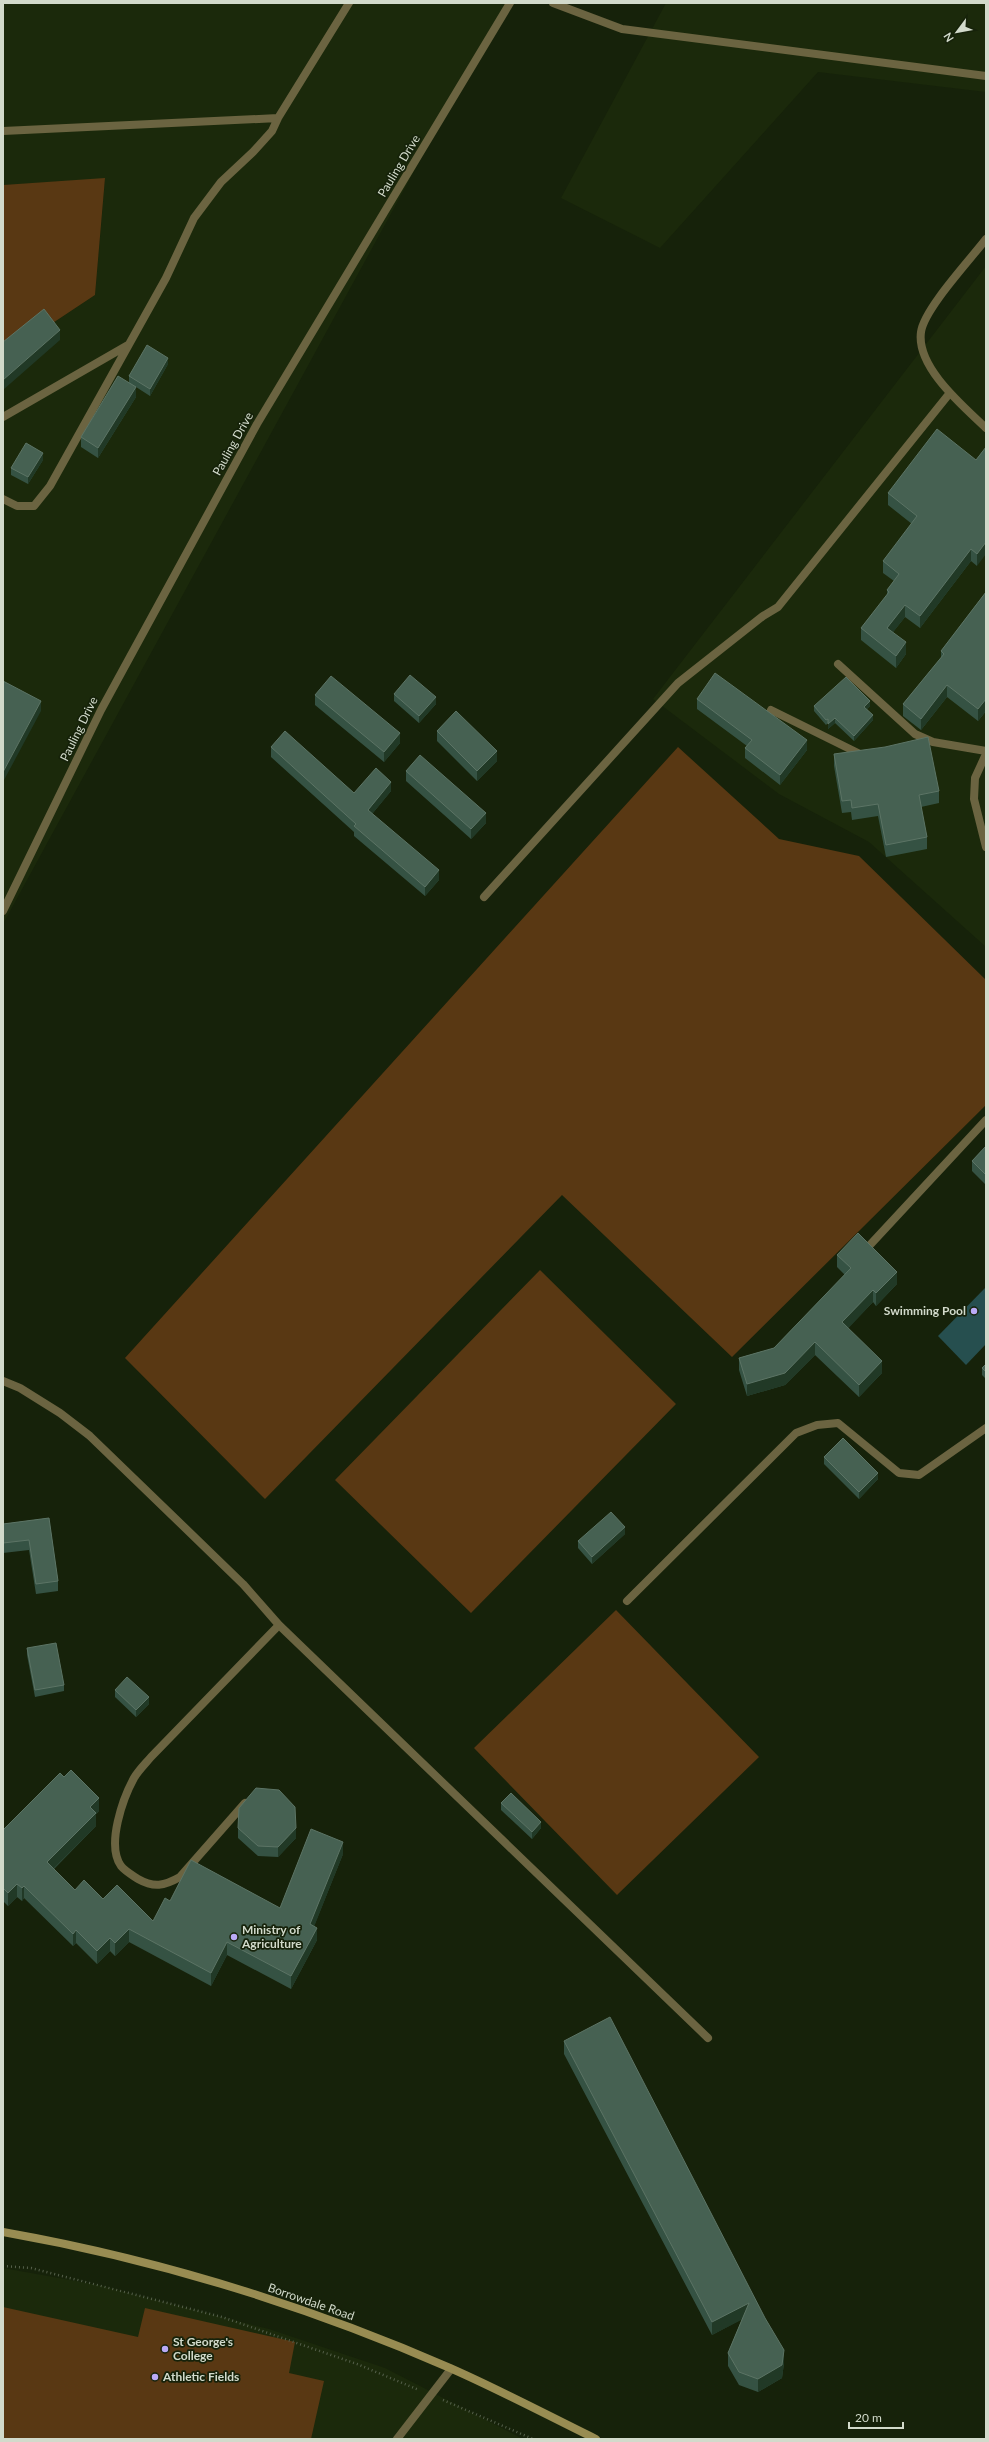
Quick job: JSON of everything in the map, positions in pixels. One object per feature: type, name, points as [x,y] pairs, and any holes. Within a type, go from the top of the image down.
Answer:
[{"type":"main road","name":"Borrowdale Road","points":[[3,2232],[70,2244],[230,2286],[378,2338],[451,2369],[596,2439]]},
{"type":"street","points":[[3,499],[17,506],[34,506],[50,486],[166,278],[194,218],[221,182],[253,152],[272,131],[278,118],[349,3]]},
{"type":"street","name":"Pauling Drive","points":[[3,911],[101,710],[257,424],[510,3]]},
{"type":"street","points":[[553,3],[622,29],[986,76]]},
{"type":"street","points":[[3,131],[278,118]]},
{"type":"street","points":[[986,239],[931,310],[921,332],[922,353],[949,394],[986,428]]},
{"type":"street","points":[[3,417],[128,345]]},
{"type":"street","points":[[484,898],[678,683],[778,607],[949,394]]},
{"type":"street","points":[[838,664],[915,734],[933,742],[986,751]]},
{"type":"street","points":[[771,710],[855,753],[869,755]]},
{"type":"street","points":[[918,745],[933,742]]},
{"type":"street","points":[[986,754],[975,778],[974,799],[986,847]]},
{"type":"street","points":[[869,1246],[986,1120]]},
{"type":"street","points":[[3,1381],[20,1388],[47,1405],[90,1436],[243,1584],[279,1625],[708,2038]]},
{"type":"street","points":[[627,1601],[796,1433],[817,1425],[838,1423],[899,1473],[919,1475],[986,1428]]},
{"type":"street","points":[[252,1795],[180,1877],[168,1884],[158,1886],[144,1882],[121,1866],[116,1855],[114,1837],[123,1802],[134,1778],[151,1757],[279,1625]]},
{"type":"street","points":[[397,2439],[451,2369]]},
{"type":"path","points":[[3,2266],[31,2268],[222,2317],[357,2364],[533,2439]]},
{"type":"shaded area","points":[[3,3],[506,3],[3,924],[3,356],[95,295],[105,179],[3,185]]},
{"type":"shaded area","points":[[666,3],[986,3],[986,92],[818,72],[660,248],[561,198]]},
{"type":"shaded area","points":[[105,178],[95,295],[3,356],[3,185]]},
{"type":"shaded area","points":[[986,266],[986,947],[869,842],[779,794],[653,699]]},
{"type":"shaded area","points":[[678,747],[779,839],[859,856],[986,980],[986,1105],[732,1357],[562,1195],[265,1499],[125,1358]]},
{"type":"shaded area","points":[[540,1270],[676,1404],[471,1613],[335,1480]]},
{"type":"shaded area","points":[[616,1610],[759,1757],[617,1895],[474,1748]]},
{"type":"shaded area","name":"Athletic Fields","points":[[3,2268],[98,2285],[269,2329],[385,2368],[523,2439],[3,2439]]},
{"type":"shaded area","name":"Athletic Fields","points":[[3,2307],[138,2337],[145,2308],[295,2342],[289,2373],[324,2381],[311,2439],[3,2439]]},
{"type":"water","name":"Swimming Pool","points":[[986,1287],[986,1344],[966,1365],[938,1336]]},
{"type":"building","points":[[44,309],[60,330],[3,380],[3,342]]},
{"type":"building","points":[[147,345],[168,358],[150,389],[129,376]]},
{"type":"building","points":[[118,376],[136,387],[98,448],[81,437]]},
{"type":"building","points":[[937,429],[976,460],[986,447],[986,542],[977,554],[971,549],[920,616],[905,605],[887,628],[906,642],[896,656],[861,628],[889,592],[887,590],[899,574],[883,561],[917,516],[888,493]]},
{"type":"building","points":[[26,443],[43,453],[28,477],[11,468]]},
{"type":"building","points":[[986,592],[986,699],[978,709],[947,685],[921,719],[903,704],[944,654],[941,651]]},
{"type":"building","points":[[715,673],[807,740],[780,775],[745,748],[752,740],[697,699]]},
{"type":"building","points":[[410,675],[436,697],[419,716],[394,694]]},
{"type":"building","points":[[331,676],[400,733],[384,752],[315,695]]},
{"type":"building","points":[[846,677],[870,701],[864,707],[873,715],[854,736],[835,718],[828,724],[828,719],[826,720],[814,706]]},
{"type":"building","points":[[3,681],[41,701],[3,772]]},
{"type":"building","points":[[456,711],[497,751],[477,771],[437,731]]},
{"type":"building","points":[[285,731],[354,793],[376,768],[391,782],[368,810],[439,870],[425,887],[354,826],[356,824],[271,747]]},
{"type":"building","points":[[928,737],[939,791],[919,795],[927,837],[886,845],[878,804],[852,808],[851,800],[842,801],[834,754],[885,747]]},
{"type":"building","points":[[420,755],[486,813],[471,829],[406,771]]},
{"type":"building","points":[[986,1146],[986,1175],[972,1161]]},
{"type":"building","points":[[858,1233],[897,1272],[876,1293],[873,1290],[842,1322],[882,1361],[859,1385],[815,1342],[785,1373],[747,1384],[739,1358],[774,1348],[851,1268],[837,1255]]},
{"type":"building","points":[[986,1364],[986,1372],[982,1368]]},
{"type":"building","points":[[843,1438],[878,1473],[859,1492],[824,1457]]},
{"type":"building","points":[[611,1512],[625,1527],[592,1557],[578,1541]]},
{"type":"building","points":[[49,1518],[58,1581],[36,1584],[29,1540],[3,1543],[3,1524]]},
{"type":"building","points":[[56,1643],[64,1685],[35,1690],[27,1648]]},
{"type":"building","points":[[127,1677],[149,1697],[136,1710],[115,1690]]},
{"type":"building","points":[[71,1770],[99,1798],[90,1807],[96,1813],[47,1862],[75,1890],[84,1880],[103,1899],[117,1885],[153,1921],[165,1898],[170,1901],[191,1860],[280,1908],[311,1829],[343,1842],[310,1924],[317,1928],[291,1976],[227,1942],[211,1973],[129,1929],[115,1943],[110,1938],[97,1951],[76,1930],[73,1934],[24,1886],[22,1888],[17,1884],[8,1893],[3,1888],[3,1830],[60,1773],[64,1777]]},
{"type":"building","points":[[256,1788],[279,1790],[295,1807],[296,1828],[278,1847],[258,1846],[238,1828],[239,1808]]},
{"type":"building","points":[[511,1793],[541,1822],[532,1832],[501,1803]]},
{"type":"building","points":[[610,2017],[765,2318],[784,2350],[782,2365],[758,2379],[739,2372],[728,2353],[749,2303],[712,2322],[564,2041]]},
{"type":"place","name":"Swimming Pool","points":[[974,1311]]},
{"type":"place","name":"Ministry of Agriculture","points":[[234,1937]]},
{"type":"place","name":"St George's College","points":[[165,2349]]},
{"type":"place","name":"Athletic Fields","points":[[155,2377]]}]
